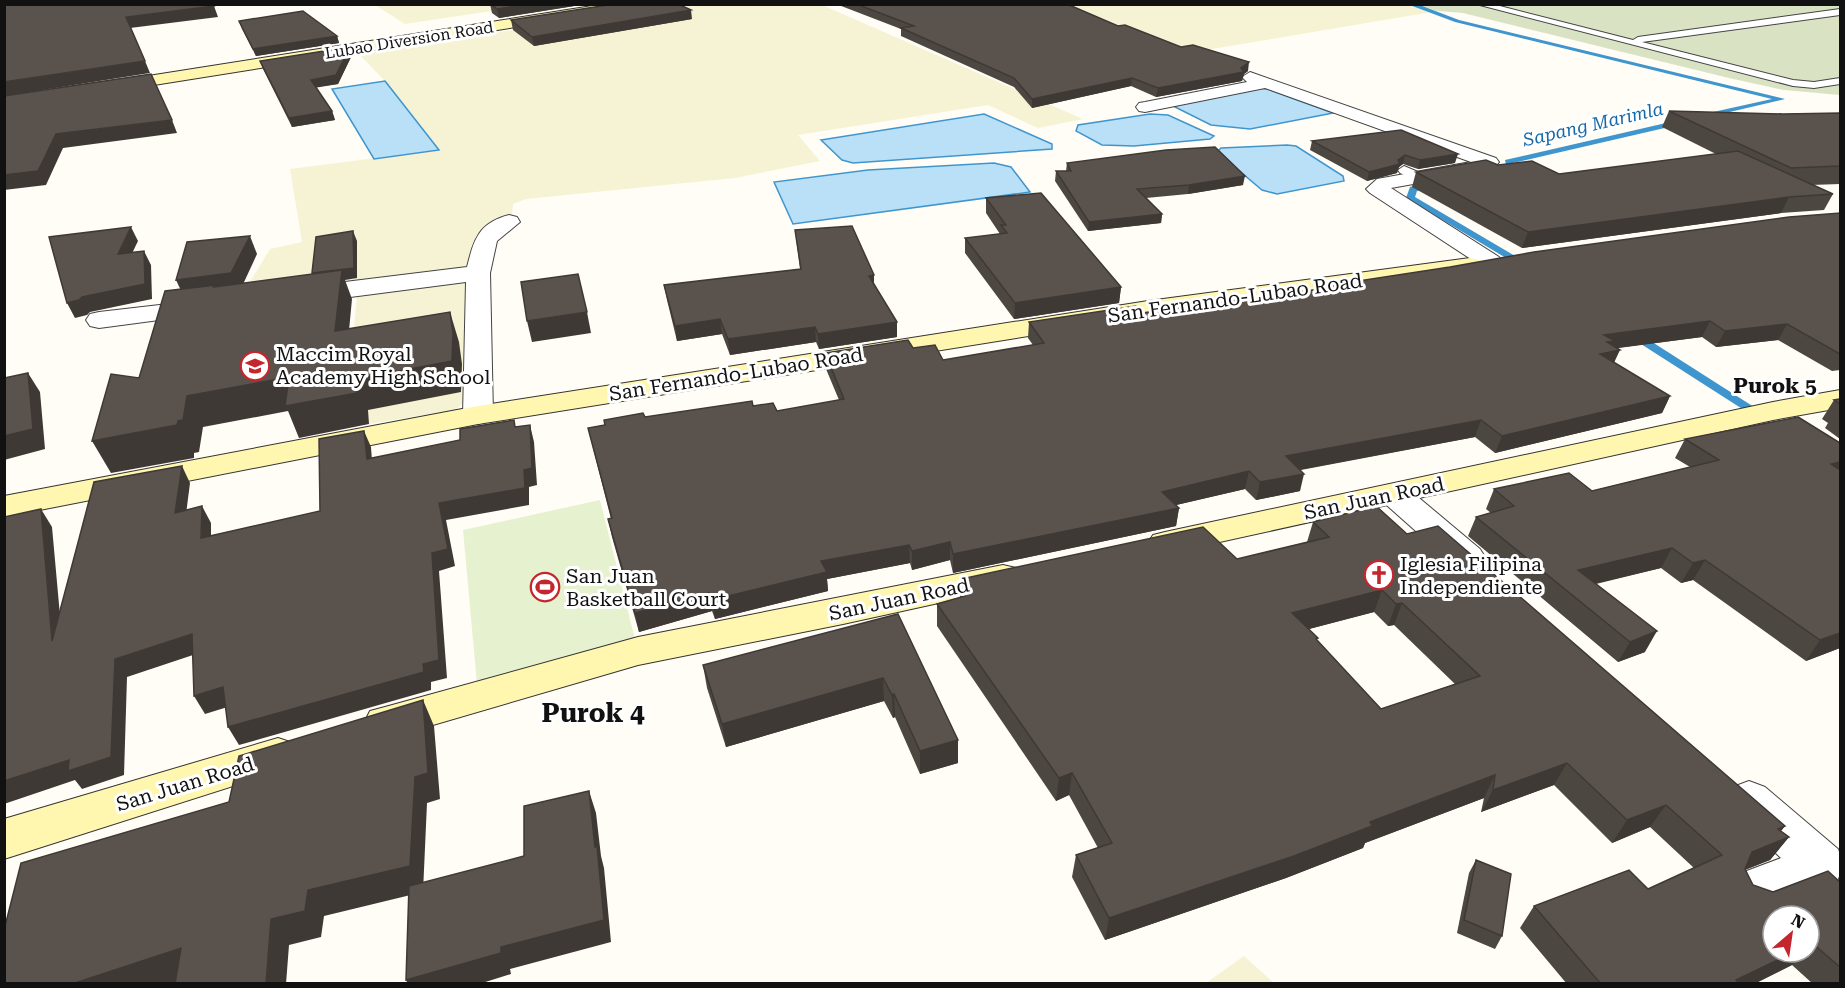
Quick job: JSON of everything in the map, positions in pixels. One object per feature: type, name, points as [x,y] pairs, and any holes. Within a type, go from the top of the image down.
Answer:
[{"type":"street","name":"Lubao Diversion Road","points":[[98,89],[635,4]]},
{"type":"street","name":"San Fernando-Lubao Road","points":[[4,507],[478,415],[1148,309],[1505,260],[1377,189],[1384,183],[1413,174],[1486,165],[1489,162],[1257,80],[1145,107]]},
{"type":"street","points":[[478,415],[478,273],[486,238],[509,222]]},
{"type":"street","points":[[278,299],[478,273]]},
{"type":"street","points":[[99,320],[221,306]]},
{"type":"street","name":"San Juan Road","points":[[1130,550],[1773,411],[1840,399]]},
{"type":"street","points":[[1773,411],[1812,435]]},
{"type":"street","points":[[1394,494],[1494,580]]},
{"type":"street","name":"San Juan Road","points":[[4,839],[472,696],[638,651],[843,612],[1038,570]]},
{"type":"street","points":[[1721,776],[1821,864],[1753,890]]},
{"type":"lane","points":[[1480,4],[1793,83],[1814,86],[1840,81]]},
{"type":"lane","points":[[1495,8],[1524,4]]},
{"type":"lane","points":[[1808,7],[1837,14]]},
{"type":"lane","points":[[1627,42],[1837,14]]},
{"type":"shaded area","points":[[1419,4],[1438,11],[1188,53],[1055,5]]},
{"type":"shaded area","points":[[375,5],[531,5],[405,24]]},
{"type":"shaded area","points":[[673,5],[822,5],[1083,119],[1038,128],[988,105],[798,135],[820,161],[735,178],[526,199],[513,204],[512,216],[481,237],[467,400],[455,410],[345,428],[358,282],[239,300],[270,249],[302,242],[290,169],[438,150],[385,81],[359,54]]},
{"type":"shaded area","points":[[1244,956],[1274,983],[1206,983]]},
{"type":"green space","points":[[1419,5],[1840,5],[1840,95],[1784,90],[1463,13],[1438,11]]},
{"type":"green space","name":"San Juan Basketball Court","points":[[600,500],[636,643],[477,684],[463,530]]},
{"type":"water","points":[[385,81],[439,150],[374,159],[332,89]]},
{"type":"water","points":[[1259,88],[1333,113],[1250,129],[1211,125],[1175,107],[1178,104]]},
{"type":"water","points":[[984,114],[1052,144],[1052,149],[853,163],[842,160],[821,140]]},
{"type":"water","points":[[1150,114],[1168,115],[1214,136],[1210,139],[1134,146],[1102,145],[1076,131],[1078,125]]},
{"type":"water","points":[[1296,146],[1343,176],[1344,181],[1277,194],[1262,190],[1217,152],[1221,148]]},
{"type":"water","points":[[994,163],[1011,167],[1030,192],[793,224],[774,182],[868,170]]},
{"type":"building","points":[[4,4],[212,4],[214,6],[126,17],[145,61],[4,82]]},
{"type":"building","points":[[491,4],[528,4],[497,9]]},
{"type":"building","points":[[614,4],[678,4],[691,10],[532,37],[511,20]]},
{"type":"building","points":[[856,4],[1067,4],[1118,26],[1125,25],[1181,47],[1193,45],[1249,62],[1241,68],[1244,72],[1158,88],[1132,78],[1032,99],[1014,78],[901,28],[914,26]]},
{"type":"building","points":[[303,11],[337,36],[253,49],[239,21]]},
{"type":"building","points":[[350,47],[336,75],[311,80],[332,111],[289,118],[260,61]]},
{"type":"building","points":[[151,74],[172,120],[56,134],[38,171],[4,175],[4,96]]},
{"type":"building","points":[[1669,111],[1840,113],[1840,166],[1791,168]]},
{"type":"building","points":[[1401,130],[1458,154],[1420,160],[1405,155],[1398,160],[1400,164],[1369,172],[1312,141]]},
{"type":"building","points":[[1215,147],[1245,176],[1189,185],[1137,189],[1162,214],[1089,222],[1056,171],[1071,171],[1067,163],[1166,150]]},
{"type":"building","points":[[1738,151],[1833,194],[1789,197],[1528,232],[1416,172],[1486,160],[1498,165],[1532,161],[1559,174]]},
{"type":"building","points":[[1041,193],[1121,287],[1015,303],[965,238],[1007,233],[1001,225],[1006,225],[986,198]]},
{"type":"building","points":[[1840,213],[1840,354],[1787,324],[1725,331],[1710,321],[1604,335],[1615,341],[1607,342],[1620,350],[1600,354],[1670,396],[1502,436],[1481,420],[1286,456],[1304,474],[1260,482],[1249,471],[1162,492],[1179,508],[953,554],[950,542],[912,551],[909,545],[821,561],[827,572],[712,600],[709,593],[635,613],[608,519],[612,518],[588,428],[605,425],[604,420],[643,413],[645,417],[752,401],[753,406],[773,403],[777,411],[844,399],[825,353],[908,340],[913,348],[935,345],[943,360],[1044,343],[1029,322],[1136,306],[1142,313],[1321,289],[1319,287],[1534,252],[1789,217]]},
{"type":"building","points":[[852,226],[874,275],[869,276],[897,322],[818,334],[815,327],[728,339],[720,319],[675,326],[664,285],[801,269],[795,230]]},
{"type":"building","points":[[131,227],[118,254],[144,251],[145,284],[82,297],[67,303],[49,237]]},
{"type":"building","points":[[353,231],[354,268],[312,273],[316,237]]},
{"type":"building","points":[[250,236],[231,273],[176,280],[187,242]]},
{"type":"building","points":[[342,270],[335,331],[450,312],[453,334],[452,361],[356,379],[357,393],[285,406],[289,377],[187,396],[183,420],[178,421],[177,425],[92,441],[111,374],[139,378],[165,291],[216,285],[214,287]]},
{"type":"building","points":[[578,274],[587,312],[527,321],[521,282]]},
{"type":"building","points":[[28,373],[33,429],[4,436],[4,378]]},
{"type":"building","points":[[1798,417],[1840,443],[1840,462],[1831,464],[1840,470],[1840,633],[1820,640],[1705,560],[1693,563],[1672,548],[1578,570],[1657,631],[1630,642],[1476,517],[1514,506],[1494,489],[1569,473],[1592,491],[1719,460],[1685,439]]},
{"type":"building","points":[[514,420],[515,427],[530,425],[532,468],[524,470],[525,488],[439,503],[448,549],[432,553],[439,660],[423,664],[424,672],[228,727],[223,687],[194,696],[192,634],[115,659],[111,757],[68,771],[69,760],[4,781],[4,517],[41,509],[52,641],[94,482],[182,466],[175,513],[202,506],[201,538],[320,511],[319,439],[364,431],[367,459],[460,440],[460,429]]},
{"type":"building","points":[[1376,506],[1407,534],[1438,526],[1785,826],[1778,829],[1789,837],[1752,852],[1745,869],[1753,885],[1773,892],[1828,871],[1840,882],[1840,967],[1821,951],[1821,904],[1761,904],[1761,964],[1769,964],[1736,980],[1740,984],[1601,984],[1534,906],[1629,870],[1648,889],[1722,855],[1666,805],[1627,820],[1567,763],[1493,790],[1495,775],[1370,822],[1372,826],[1294,856],[1109,918],[1076,855],[1112,843],[1072,773],[1059,778],[937,604],[965,596],[961,579],[1203,527],[1237,559],[1329,537],[1313,522]],"holes":[[[1382,590],[1396,604],[1402,603],[1480,676],[1381,709],[1316,639],[1318,638],[1292,613]]]},
{"type":"building","points":[[898,614],[958,740],[920,751],[894,694],[892,695],[883,678],[722,724],[703,665]]},
{"type":"building","points":[[423,700],[428,773],[415,777],[410,866],[308,890],[305,911],[271,919],[266,984],[175,984],[181,948],[72,984],[4,984],[4,930],[21,863],[229,802],[239,756]]},
{"type":"building","points":[[589,791],[604,920],[501,947],[501,953],[406,980],[409,886],[524,856],[524,806]]},
{"type":"building","points":[[1476,860],[1511,874],[1502,936],[1464,920]]},
{"type":"waterway","name":"Sapang Marimla","points":[[1410,4],[1457,21],[1781,99],[1707,116]]},
{"type":"waterway","name":"Sapang Marimla","points":[[1503,172],[1512,170],[1508,162],[1679,122]]},
{"type":"waterway","name":"Sapang Marimla","points":[[1431,185],[1413,189],[1410,198],[1524,265]]},
{"type":"waterway","name":"Sapang Marimla","points":[[1634,335],[1748,407]]},
{"type":"place","name":"Maccim Royal Academy High School","points":[[255,366]]},
{"type":"place","name":"Iglesia Filipina Independiente","points":[[1379,575]]},
{"type":"place","name":"San Juan Basketball Court","points":[[545,587]]},
{"type":"district","name":"Purok 5","points":[[1775,386]]},
{"type":"district","name":"Purok 4","points":[[593,713]]}]
